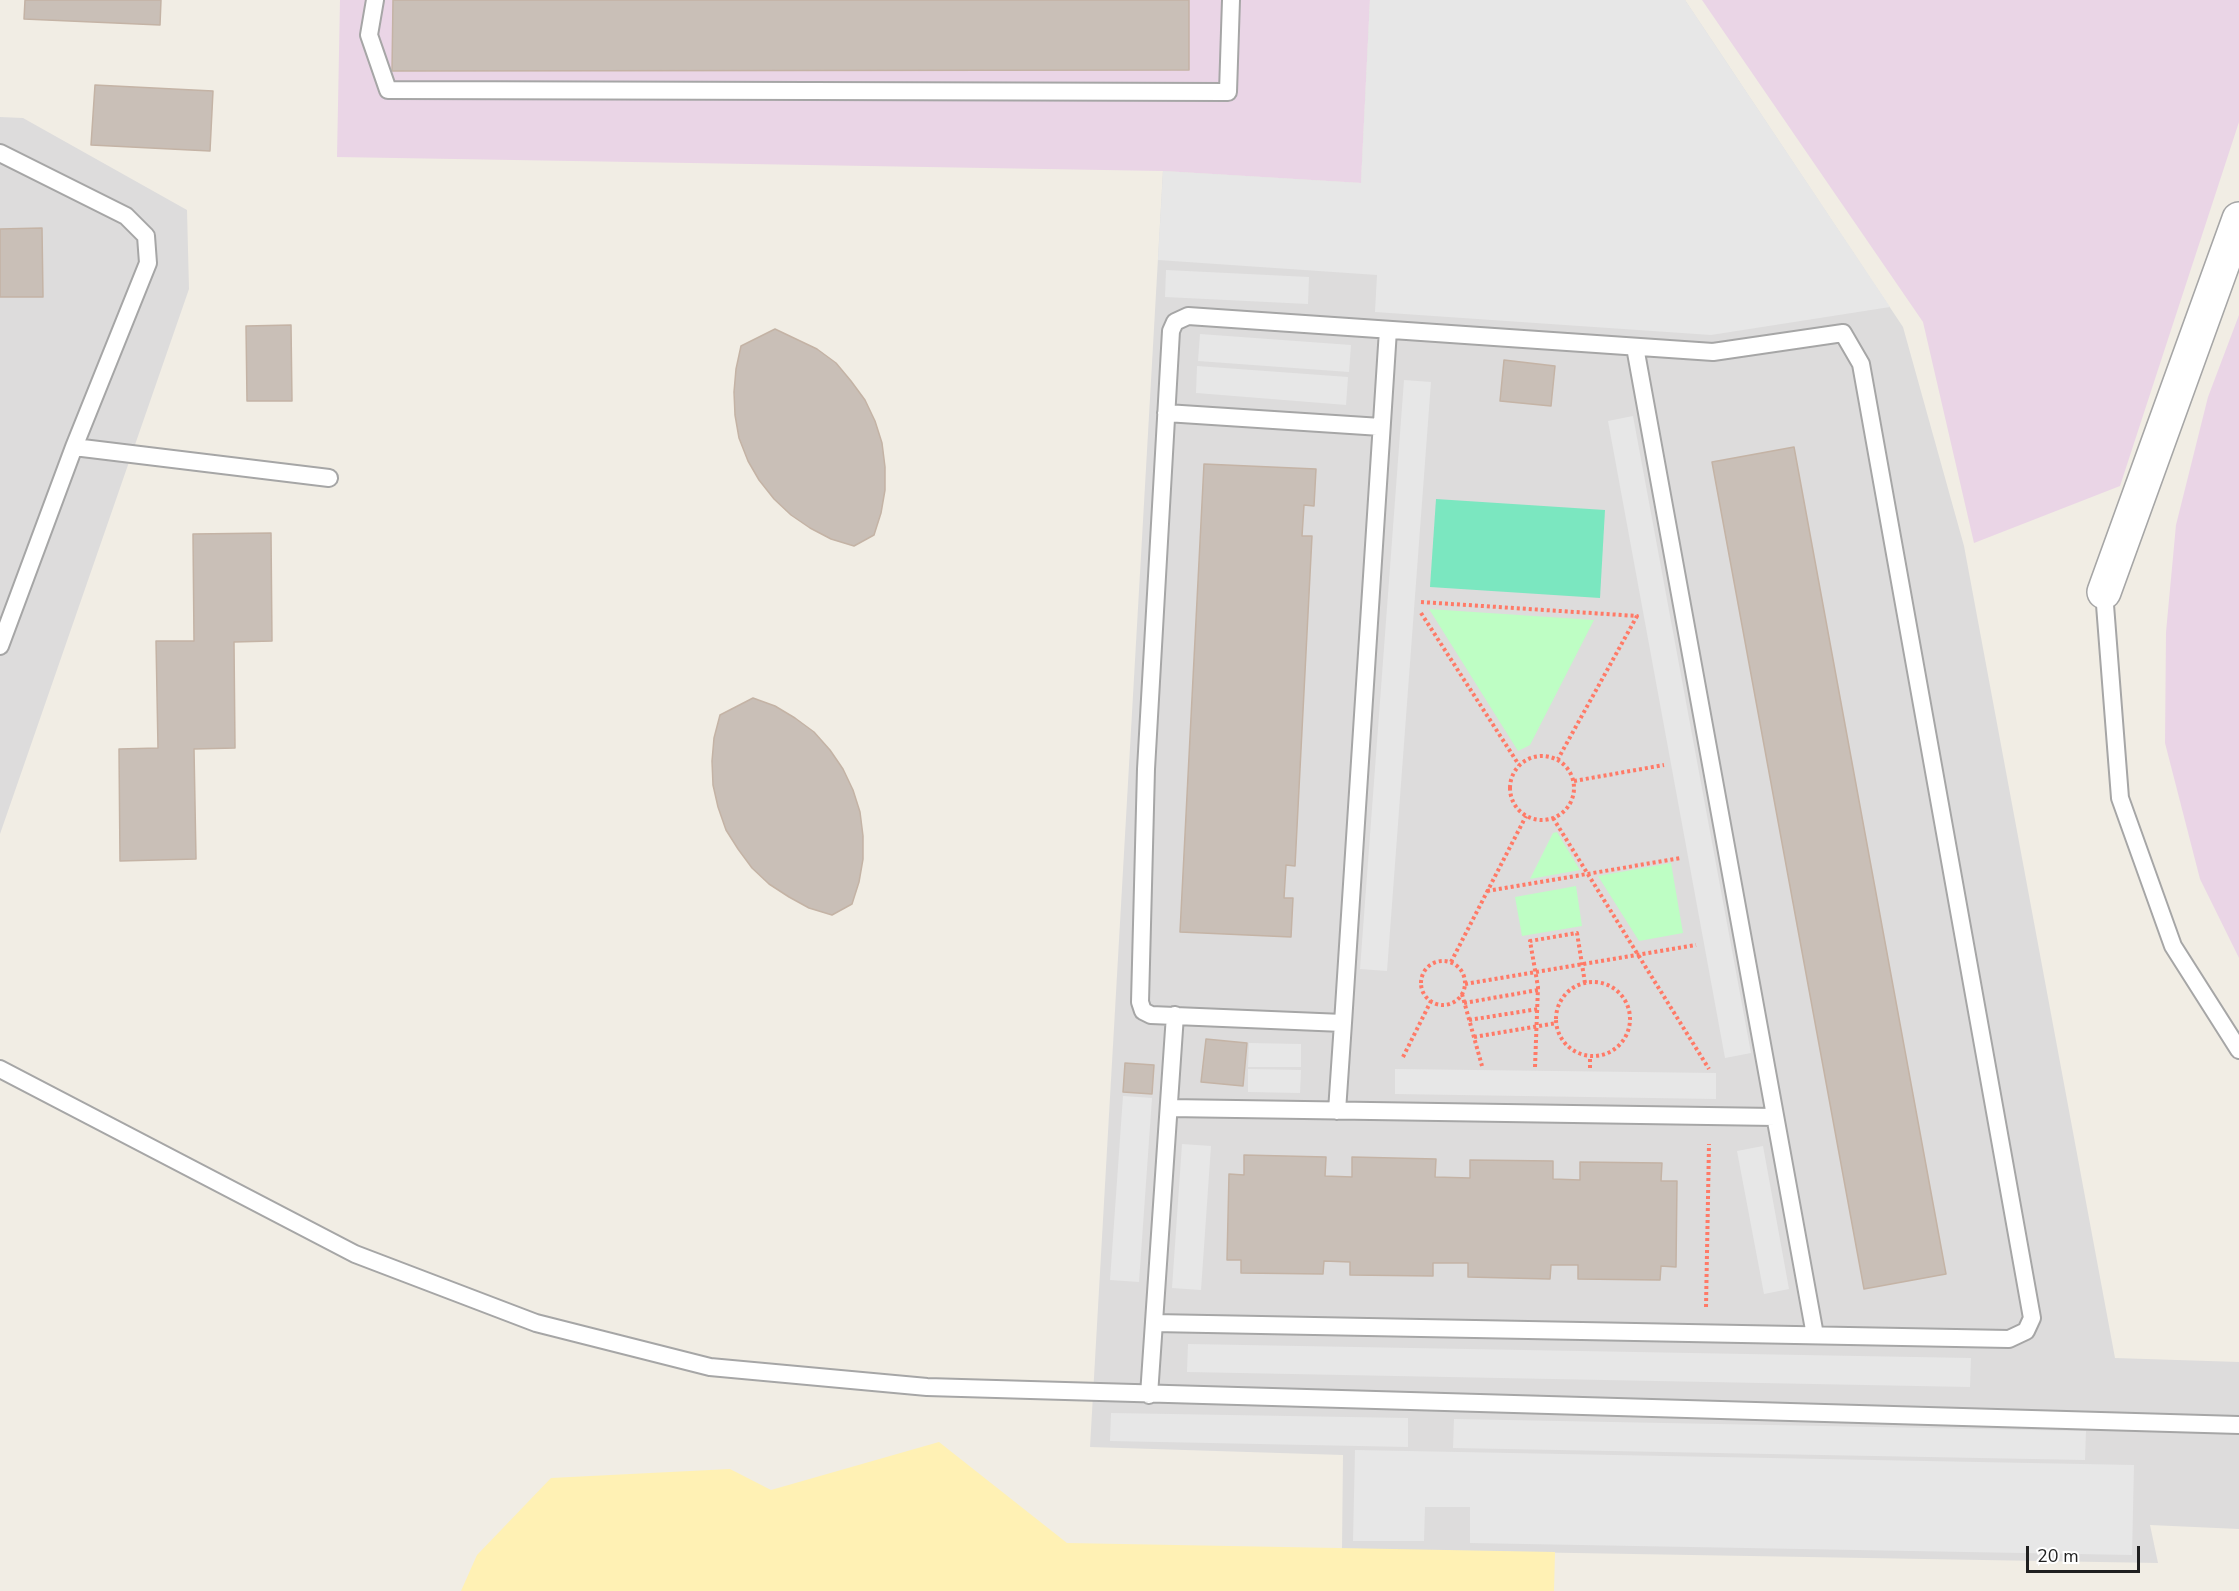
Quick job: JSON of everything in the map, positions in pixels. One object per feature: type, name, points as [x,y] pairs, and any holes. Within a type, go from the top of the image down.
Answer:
[{"type":"street","points":[[2104,592],[2239,219]]},
{"type":"lane","points":[[375,0],[369,35],[388,90],[1216,92],[1228,92],[1231,0]]},
{"type":"lane","points":[[0,153],[126,216],[146,236],[148,263],[74,447],[0,646]]},
{"type":"lane","points":[[1154,1323],[2009,1338],[2026,1331],[2031,1318],[1861,364],[1843,333],[1713,352],[1188,316],[1175,322],[1171,331],[1146,768],[1140,1002],[1143,1011],[1150,1015],[1343,1023]]},
{"type":"lane","points":[[1337,1111],[1388,330]]},
{"type":"lane","points":[[1635,347],[1815,1335]]},
{"type":"lane","points":[[1166,413],[1381,427]]},
{"type":"lane","points":[[74,447],[329,478]]},
{"type":"lane","points":[[2104,592],[2120,798],[2173,946],[2239,1050]]},
{"type":"lane","points":[[1149,1395],[1175,1016]]},
{"type":"lane","points":[[0,1069],[355,1254],[536,1323],[710,1367],[927,1387],[2239,1425]]},
{"type":"lane","points":[[1169,1108],[1775,1117]]},
{"type":"path","points":[[1421,602],[1637,616],[1558,759]]},
{"type":"path","points":[[1420,613],[1519,765]]},
{"type":"path","points":[[1546,755],[1558,759],[1568,767],[1574,781],[1575,792],[1570,804],[1562,813],[1553,818],[1538,820],[1526,816],[1516,808],[1510,796],[1509,784],[1514,771],[1533,756],[1546,755]]},
{"type":"path","points":[[1574,781],[1664,765]]},
{"type":"path","points":[[1451,962],[1526,816]]},
{"type":"path","points":[[1553,818],[1709,1069]]},
{"type":"path","points":[[1487,891],[1681,858]]},
{"type":"path","points":[[1535,1067],[1538,990],[1530,941],[1576,933],[1585,983]]},
{"type":"path","points":[[1465,984],[1696,945]]},
{"type":"path","points":[[1440,961],[1451,962],[1461,969],[1465,984],[1457,1000],[1447,1005],[1431,1001],[1421,987],[1422,975],[1429,966],[1440,961]]},
{"type":"path","points":[[1585,983],[1600,983],[1613,988],[1624,999],[1629,1012],[1629,1026],[1624,1040],[1614,1050],[1600,1056],[1590,1056],[1572,1050],[1562,1040],[1557,1023],[1557,1012],[1562,999],[1572,989],[1585,983]]},
{"type":"path","points":[[1464,1003],[1538,990]]},
{"type":"path","points":[[1462,994],[1482,1066]]},
{"type":"path","points":[[1403,1057],[1431,1001]]},
{"type":"path","points":[[1469,1020],[1538,1009]]},
{"type":"path","points":[[1474,1037],[1557,1023]]},
{"type":"path","points":[[1590,1056],[1590,1068]]},
{"type":"path","points":[[1705,1333],[1710,1116]]},
{"type":"shaded area","points":[[340,0],[1370,0],[1361,183],[1163,171],[337,157]]},
{"type":"shaded area","points":[[1370,0],[1685,0],[1903,327],[1964,546],[2115,1358],[2239,1362],[2239,1529],[2150,1525],[2158,1563],[1342,1549],[1343,1455],[1090,1447],[1163,171],[1361,183]]},
{"type":"shaded area","points":[[1370,0],[1685,0],[1890,307],[1711,335],[1375,312],[1377,275],[1158,260],[1163,171],[1361,183]]},
{"type":"shaded area","points":[[1702,0],[2239,0],[2239,122],[2120,486],[1974,543],[1923,322]]},
{"type":"shaded area","points":[[0,117],[23,118],[187,210],[189,289],[0,834]]},
{"type":"shaded area","points":[[1166,270],[1309,277],[1308,304],[1165,297]]},
{"type":"shaded area","points":[[2239,315],[2239,958],[2200,879],[2165,743],[2166,632],[2176,525],[2208,397]]},
{"type":"shaded area","points":[[1200,334],[1351,345],[1349,372],[1198,361]]},
{"type":"shaded area","points":[[1197,366],[1348,377],[1346,405],[1196,393]]},
{"type":"shaded area","points":[[1404,380],[1431,382],[1387,971],[1360,969]]},
{"type":"shaded area","points":[[1633,416],[1751,1053],[1725,1058],[1608,421]]},
{"type":"shaded area","points":[[1249,1043],[1301,1044],[1301,1067],[1248,1067]]},
{"type":"shaded area","points":[[1248,1069],[1301,1070],[1300,1093],[1248,1092]]},
{"type":"shaded area","points":[[1395,1069],[1716,1073],[1716,1099],[1395,1094]]},
{"type":"shaded area","points":[[1123,1096],[1152,1098],[1139,1282],[1110,1280]]},
{"type":"shaded area","points":[[1182,1144],[1211,1146],[1201,1290],[1172,1288]]},
{"type":"shaded area","points":[[1763,1146],[1789,1289],[1764,1294],[1737,1151]]},
{"type":"shaded area","points":[[1188,1344],[1971,1358],[1970,1387],[1187,1372]]},
{"type":"shaded area","points":[[1111,1413],[1408,1418],[1408,1447],[1110,1441]]},
{"type":"shaded area","points":[[1454,1419],[2086,1431],[2085,1460],[1453,1448]]},
{"type":"shaded area","points":[[1355,1450],[2134,1465],[2132,1555],[1470,1543],[1470,1507],[1425,1507],[1424,1541],[1353,1541]]},
{"type":"sand","points":[[939,1442],[1067,1543],[1555,1552],[1554,1591],[461,1591],[477,1555],[551,1478],[730,1469],[771,1490]]},
{"type":"green space","points":[[1436,499],[1605,510],[1600,598],[1430,587]]},
{"type":"green space","points":[[1429,609],[1594,620],[1530,745],[1518,751]]},
{"type":"green space","points":[[1557,832],[1580,870],[1530,879],[1553,833]]},
{"type":"green space","points":[[1671,863],[1683,933],[1639,941],[1598,876]]},
{"type":"green space","points":[[1576,886],[1582,926],[1522,936],[1515,897]]},
{"type":"building","points":[[25,0],[161,0],[160,25],[24,19]]},
{"type":"building","points":[[393,0],[1189,0],[1189,70],[392,71]]},
{"type":"building","points":[[95,85],[213,91],[210,151],[91,145]]},
{"type":"building","points":[[42,228],[43,297],[0,297],[0,229]]},
{"type":"building","points":[[291,325],[292,401],[247,401],[246,326]]},
{"type":"building","points":[[775,329],[817,349],[836,363],[865,400],[875,421],[882,443],[885,490],[874,535],[854,546],[831,539],[791,515],[759,480],[739,438],[734,392],[741,346]]},
{"type":"building","points":[[1504,360],[1555,366],[1551,406],[1500,401]]},
{"type":"building","points":[[1794,447],[1946,1274],[1864,1289],[1712,462]]},
{"type":"building","points":[[1204,464],[1316,469],[1314,506],[1304,505],[1302,536],[1312,536],[1295,866],[1286,865],[1284,898],[1293,898],[1291,937],[1180,932]]},
{"type":"building","points":[[271,533],[272,641],[234,642],[235,748],[194,749],[196,859],[120,861],[119,749],[158,748],[156,641],[194,641],[193,534]]},
{"type":"building","points":[[753,698],[775,706],[814,732],[843,769],[853,790],[860,812],[863,859],[852,904],[832,915],[809,908],[769,884],[752,868],[726,830],[713,785],[714,738],[720,715]]},
{"type":"building","points":[[1206,1039],[1247,1043],[1243,1086],[1201,1082]]},
{"type":"building","points":[[1125,1063],[1154,1065],[1152,1094],[1123,1092]]},
{"type":"building","points":[[1244,1155],[1326,1157],[1325,1176],[1352,1177],[1352,1157],[1436,1159],[1435,1177],[1470,1178],[1470,1160],[1553,1161],[1553,1179],[1580,1180],[1580,1162],[1662,1163],[1661,1181],[1677,1181],[1676,1267],[1661,1266],[1660,1280],[1578,1279],[1578,1265],[1551,1265],[1550,1279],[1468,1277],[1468,1263],[1433,1263],[1433,1276],[1350,1275],[1350,1262],[1324,1261],[1323,1274],[1241,1273],[1241,1260],[1227,1260],[1229,1174],[1244,1175]]}]
